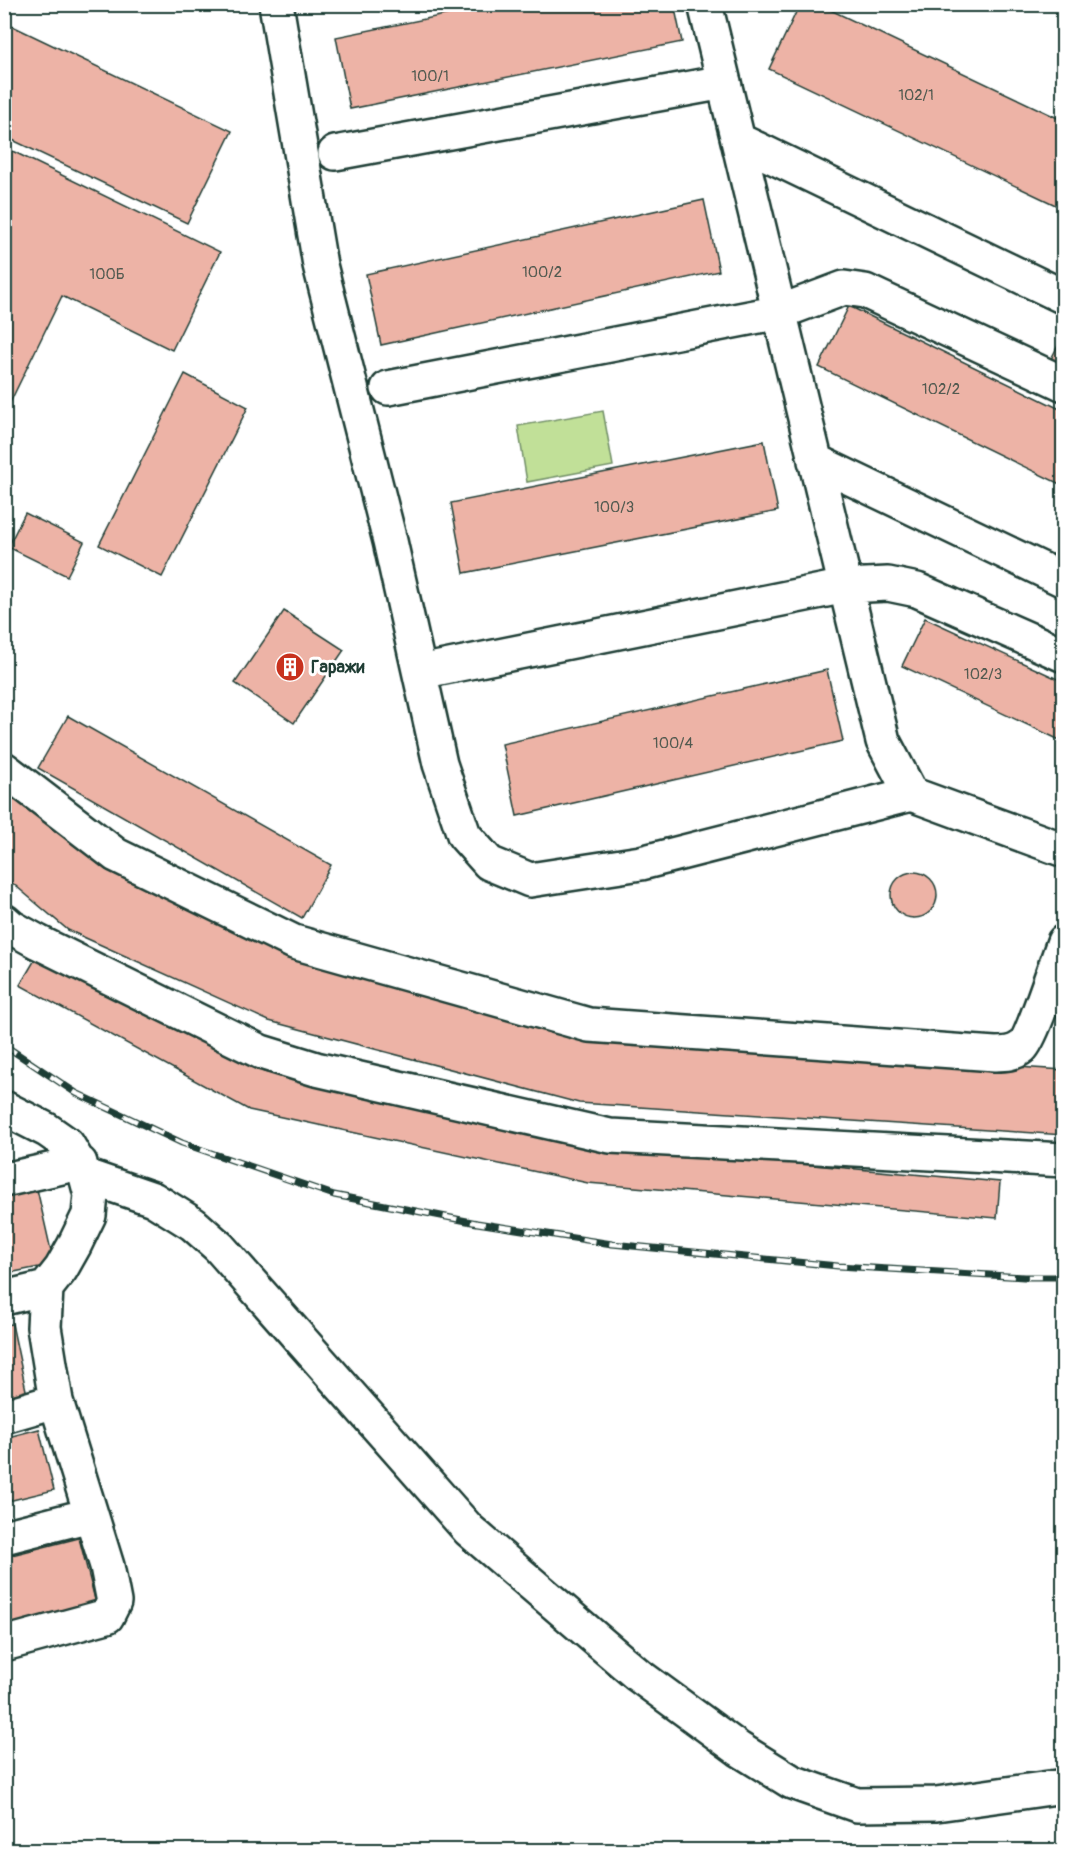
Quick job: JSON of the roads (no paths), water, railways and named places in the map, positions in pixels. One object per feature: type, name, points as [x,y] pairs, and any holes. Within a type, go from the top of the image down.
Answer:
[{"type":"street","points":[[276,4],[320,265],[390,541],[440,764],[464,835],[489,863],[530,880],[641,863],[911,794],[1064,850]]},
{"type":"street","points":[[705,4],[883,741],[911,794]]},
{"type":"street","points":[[335,153],[724,82]]},
{"type":"street","points":[[738,140],[1064,297]]},
{"type":"street","points":[[388,388],[780,312],[844,288],[865,291],[1064,384]]},
{"type":"street","points":[[815,461],[1064,580]]},
{"type":"street","points":[[420,672],[846,586],[888,584],[917,590],[1064,655]]},
{"type":"street","points":[[4,769],[116,855],[294,942],[588,1025],[994,1054],[1011,1053],[1023,1047],[1064,942]]},
{"type":"street","points":[[6,928],[261,1052],[316,1069],[610,1137],[1064,1160]]},
{"type":"street","points":[[4,1108],[47,1130],[67,1144],[83,1170],[91,1194],[88,1215],[61,1269],[46,1288],[44,1327],[56,1401],[107,1566],[114,1602],[107,1616],[86,1624],[4,1644]]},
{"type":"street","points":[[4,1180],[83,1170],[153,1199],[193,1224],[219,1247],[469,1530],[638,1675],[757,1760],[792,1782],[857,1805],[936,1804],[1064,1785]]},
{"type":"street","points":[[4,1298],[46,1288]]},
{"type":"street","points":[[4,1416],[56,1401]]},
{"type":"street","points":[[4,1538],[90,1515]]},
{"type":"railway","points":[[4,1045],[76,1093],[182,1143],[334,1195],[477,1223],[612,1244],[838,1266],[1024,1277],[1064,1277]]},
{"type":"place","name":"Гаражи","points":[[290,667]]}]
